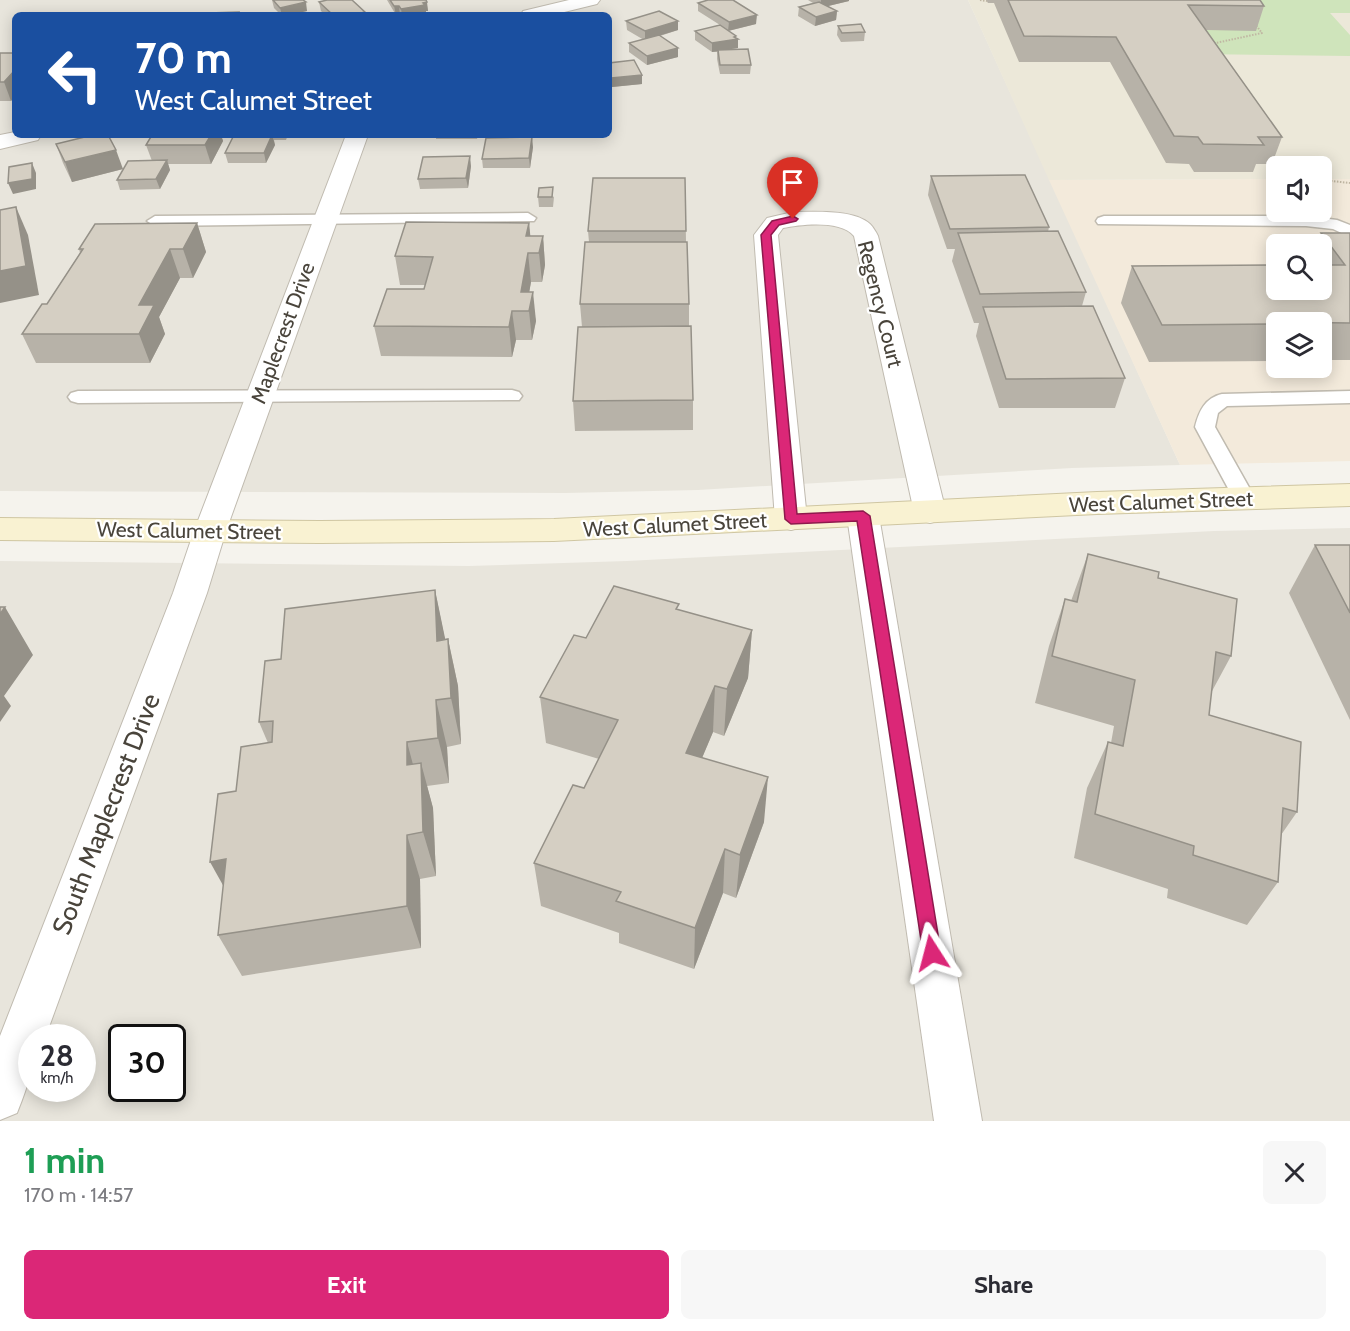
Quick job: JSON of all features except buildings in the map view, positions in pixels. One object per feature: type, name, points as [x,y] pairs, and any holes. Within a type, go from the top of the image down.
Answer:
[{"type":"main road","name":"West Calumet Street","points":[[0,529],[554,530],[1350,495]]},
{"type":"street","points":[[542,12],[591,0]]},
{"type":"street","points":[[0,142],[17,138]]},
{"type":"street","name":"Maplecrest Drive","points":[[210,531],[324,218],[356,138]]},
{"type":"street","name":"Regency Court","points":[[791,519],[766,235],[776,223],[793,219],[848,222],[861,228],[866,236],[930,512]]},
{"type":"street","points":[[863,516],[958,1121]]},
{"type":"street","name":"South Maplecrest Drive","points":[[0,1096],[189,593],[210,531]]},
{"type":"lane","points":[[155,221],[528,218]]},
{"type":"lane","points":[[1104,221],[1306,221],[1337,225],[1350,232]]},
{"type":"lane","points":[[78,397],[512,396]]},
{"type":"lane","points":[[1244,498],[1206,427],[1209,411],[1222,400],[1350,397]]},
{"type":"path","points":[[980,0],[987,1]]},
{"type":"path","points":[[1201,46],[1262,33],[1249,17]]},
{"type":"path","points":[[1268,147],[1274,156]]},
{"type":"path","points":[[1332,181],[1350,183]]},
{"type":"shaded area","points":[[0,0],[968,0],[1180,465],[1072,468],[698,490],[565,493],[0,491]]},
{"type":"shaded area","points":[[968,0],[1350,0],[1350,179],[1332,179],[1332,156],[1266,156],[1266,179],[1049,180]]},
{"type":"shaded area","points":[[1266,179],[1266,222],[1332,222],[1332,179],[1350,179],[1350,461],[1180,465],[1049,180]]},
{"type":"shaded area","points":[[1350,528],[1350,1121],[0,1121],[0,561],[469,566],[627,561],[1214,531]]},
{"type":"green space","points":[[1232,0],[1350,0],[1350,13],[1330,13],[1350,35],[1350,56],[1197,54],[1180,30]]},
{"type":"route","points":[[793,219],[776,223],[766,235],[791,519],[863,516],[932,953]]}]
